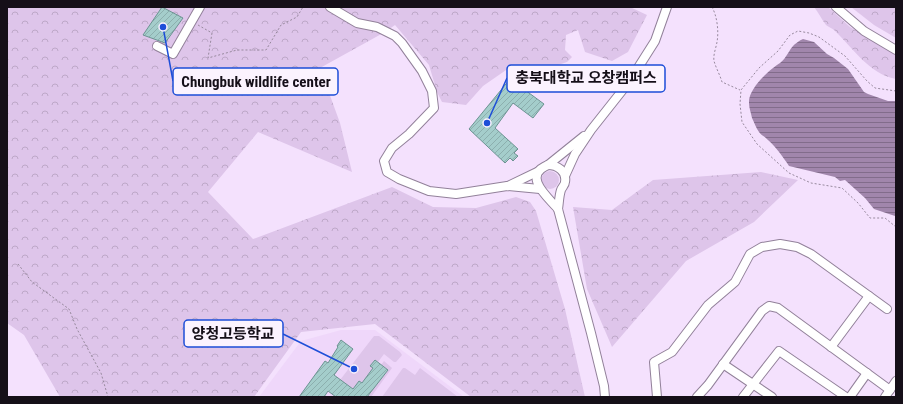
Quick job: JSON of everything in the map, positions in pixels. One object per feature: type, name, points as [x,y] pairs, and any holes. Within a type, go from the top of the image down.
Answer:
[{"type":"street","points":[[157,46],[173,54],[200,7]]},
{"type":"street","points":[[330,7],[357,23],[377,27],[395,36],[402,43],[422,71],[432,91],[434,108],[409,134],[392,148],[384,161],[387,172],[399,179],[429,191],[456,194],[507,186],[548,166],[591,130]]},
{"type":"street","points":[[605,397],[604,386],[591,334],[558,209],[561,190],[565,182],[565,176],[575,154],[591,130],[629,82],[655,42],[667,7]]},
{"type":"street","points":[[836,7],[864,31],[896,50]]},
{"type":"street","points":[[843,7],[864,25],[896,44]]},
{"type":"street","points":[[548,166],[557,166],[561,169],[565,176]]},
{"type":"street","points":[[539,171],[536,180],[542,191],[558,209]]},
{"type":"street","points":[[507,186],[553,194],[561,190]]},
{"type":"street","points":[[656,397],[654,362],[672,352],[708,305],[735,282],[750,254],[762,247],[780,244],[797,247],[811,254],[887,309]]},
{"type":"street","points":[[831,347],[869,296]]},
{"type":"street","points":[[697,397],[762,311],[769,306],[778,308],[867,373],[887,394],[896,381]]},
{"type":"street","points":[[743,397],[779,351],[846,397]]},
{"type":"street","points":[[723,364],[772,397]]},
{"type":"street","points":[[850,397],[867,373]]},
{"type":"path","points":[[192,21],[212,33],[208,58],[237,50],[266,50],[281,25],[297,17],[303,7]]},
{"type":"path","points":[[712,7],[717,25],[717,39],[714,59],[716,66],[722,82],[741,90]]},
{"type":"path","points":[[896,91],[875,88],[845,56],[819,37],[809,32],[798,31],[790,35],[778,51],[759,68],[741,90],[740,104],[742,122],[757,144],[789,173],[811,183],[842,188],[858,202],[870,218],[885,218],[896,227]]},
{"type":"path","points":[[18,264],[32,282],[69,310],[77,329],[101,373],[108,397]]},
{"type":"shaded area","points":[[803,39],[814,42],[827,54],[848,69],[864,92],[888,101],[896,101],[895,216],[874,209],[865,198],[845,180],[840,181],[835,177],[789,166],[777,149],[757,129],[749,107],[750,98],[755,86],[770,70],[783,60],[794,45]]},
{"type":"shaded area","points":[[341,330],[375,330],[464,397],[259,397],[301,341]]},
{"type":"green space","points":[[7,7],[630,7],[647,15],[628,52],[612,61],[585,52],[578,30],[566,35],[565,50],[572,57],[567,62],[528,75],[509,68],[483,86],[466,105],[442,102],[437,92],[429,65],[395,25],[320,68],[340,123],[352,172],[258,132],[208,192],[253,239],[392,187],[433,207],[476,208],[516,197],[530,202],[536,211],[565,309],[585,397],[471,397],[375,324],[301,332],[254,397],[60,397],[24,335],[7,323]]},
{"type":"green space","points":[[814,7],[828,7],[850,27],[896,53],[896,79],[878,72],[862,59],[834,30],[826,25]]},
{"type":"green space","points":[[851,7],[896,7],[896,38],[874,25]]},
{"type":"green space","points":[[550,171],[556,174],[559,180],[556,186],[550,189],[544,186],[541,180],[544,174]]},
{"type":"green space","points":[[761,172],[798,180],[754,222],[686,261],[612,347],[587,289],[573,207],[612,210],[653,180]]},
{"type":"green space","points":[[374,336],[379,336],[402,355],[396,362],[384,354],[378,362],[375,360],[371,366],[373,368],[362,383],[359,381],[353,389],[340,380]]},
{"type":"green space","points":[[384,361],[392,368],[371,397],[367,397],[387,370],[381,365]]},
{"type":"green space","points":[[403,368],[415,375],[420,368],[458,397],[382,397]]},
{"type":"building","points":[[162,7],[183,18],[165,43],[143,35]]},
{"type":"building","points":[[510,79],[544,104],[533,118],[513,103],[495,128],[518,149],[514,153],[518,156],[513,161],[510,158],[505,163],[469,129]]},
{"type":"building","points":[[341,340],[353,349],[334,375],[353,389],[359,381],[362,383],[373,368],[370,366],[375,360],[388,370],[367,397],[336,397],[328,391],[324,397],[299,397],[325,361],[328,363]]},
{"type":"place","name":"Chungbuk wildlife center","points":[[163,27]]},
{"type":"place","name":"충북대학교 오창캠퍼스","points":[[487,123]]},
{"type":"place","name":"양청고등학교","points":[[354,369]]}]
